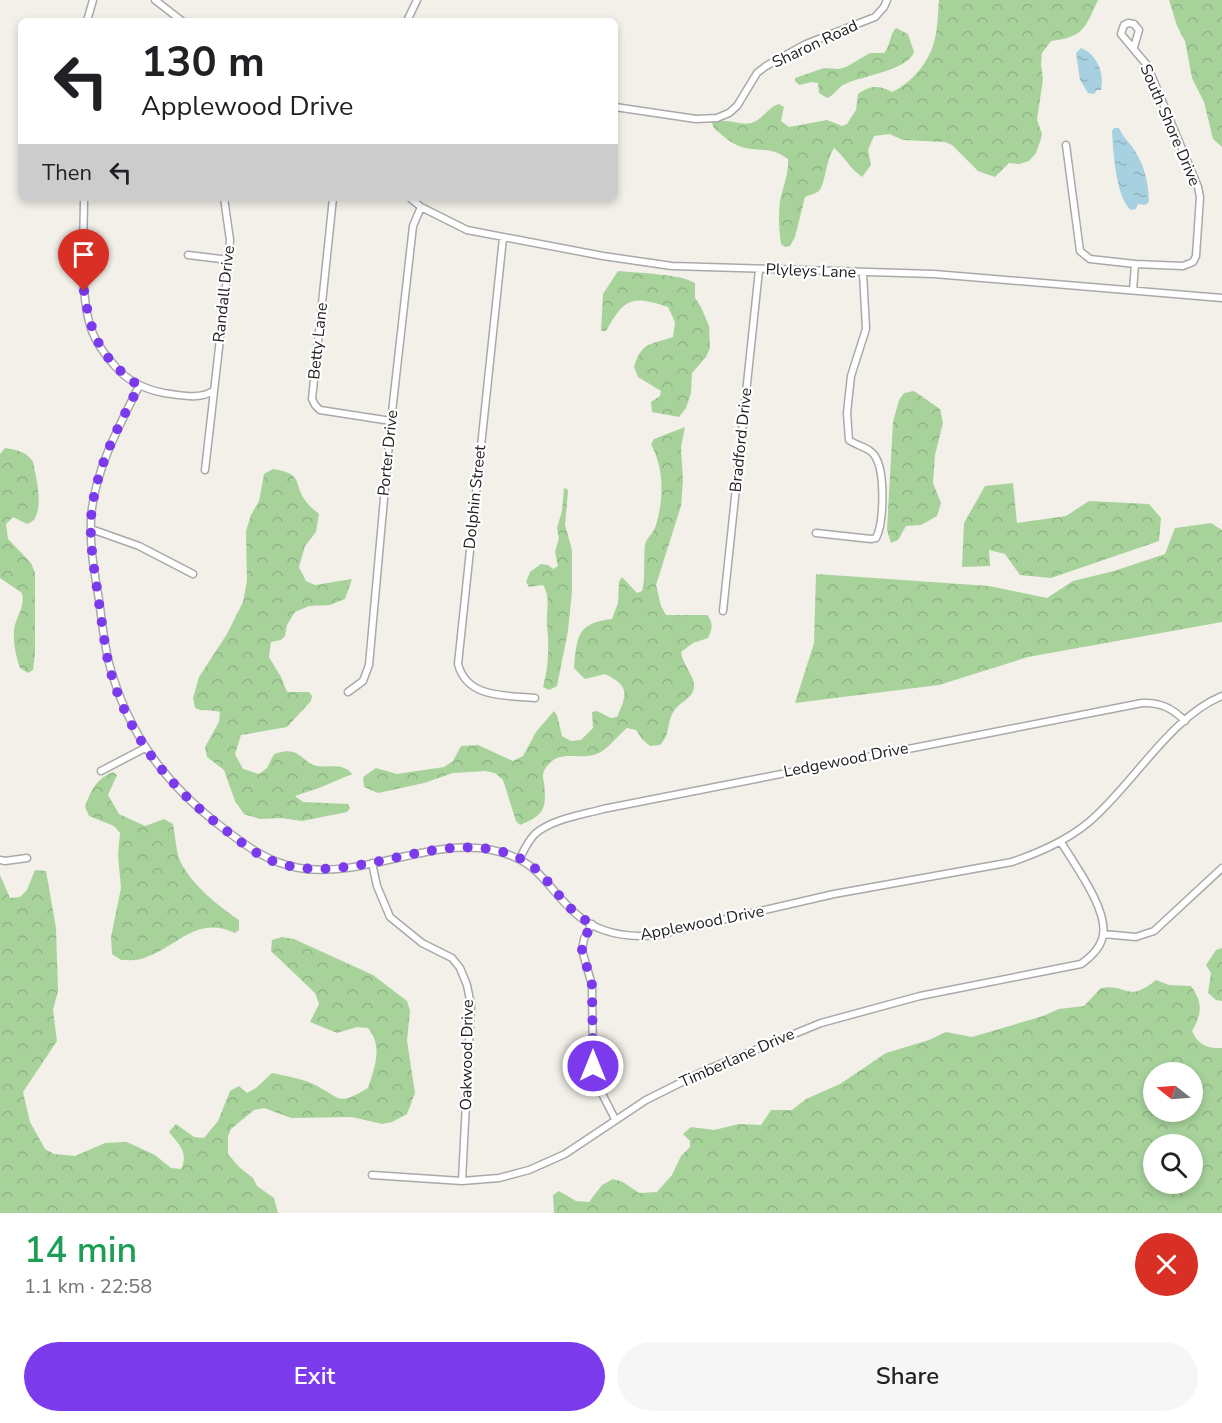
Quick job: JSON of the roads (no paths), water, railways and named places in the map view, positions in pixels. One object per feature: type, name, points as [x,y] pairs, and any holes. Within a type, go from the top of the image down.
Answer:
[{"type":"street","points":[[88,18],[93,0]]},
{"type":"street","points":[[155,0],[178,18]]},
{"type":"street","points":[[408,18],[417,0]]},
{"type":"street","name":"Sharon Road","points":[[618,107],[696,119],[717,118],[729,113],[737,106],[757,73],[766,66],[806,44],[874,17],[884,7],[886,0]]},
{"type":"street","name":"South Shore Drive","points":[[1134,47],[1147,65],[1155,82],[1200,197],[1196,256],[1193,262],[1183,266],[1135,264]]},
{"type":"street","points":[[1066,145],[1080,251],[1090,259],[1135,264],[1133,290]]},
{"type":"street","points":[[84,201],[84,291],[88,319],[95,338],[107,356],[120,372],[139,386],[154,391],[181,395],[207,395],[213,391]]},
{"type":"street","name":"Randall Drive","points":[[205,470],[230,240],[224,201]]},
{"type":"street","name":"Betty Lane","points":[[333,201],[312,399],[320,410],[391,421]]},
{"type":"street","name":"Plyleys Lane","points":[[414,201],[467,230],[672,266],[934,274],[1222,298]]},
{"type":"street","name":"Porter Drive","points":[[348,692],[363,681],[369,665],[391,421],[413,226],[421,207]]},
{"type":"street","name":"Dolphin Street","points":[[503,238],[458,664],[463,678],[476,689],[535,698]]},
{"type":"street","points":[[188,255],[228,260]]},
{"type":"street","name":"Bradford Drive","points":[[723,611],[759,270]]},
{"type":"street","points":[[816,533],[871,539],[876,538],[879,531],[882,505],[880,469],[876,458],[870,451],[849,440],[847,432],[851,376],[866,329],[863,273]]},
{"type":"street","name":"Applewood Drive","points":[[139,386],[108,450],[100,471],[94,500],[91,529],[93,560],[108,661],[121,701],[145,748],[163,773],[197,808],[252,850],[276,862],[319,870],[447,849],[483,848],[520,858],[539,873],[577,915],[592,924],[617,934],[636,937],[657,935],[834,894],[1012,861],[1061,842],[1097,814],[1185,721],[1214,699],[1222,696]]},
{"type":"street","points":[[91,529],[139,546],[193,574]]},
{"type":"street","name":"Ledgewood Drive","points":[[520,858],[528,842],[537,833],[564,820],[603,809],[1142,703],[1155,702],[1167,707],[1185,721]]},
{"type":"street","points":[[100,771],[145,748]]},
{"type":"street","points":[[1061,842],[1093,897],[1103,924],[1103,934],[1136,937],[1154,931],[1222,868]]},
{"type":"street","points":[[0,860],[27,858]]},
{"type":"street","name":"Oakwood Drive","points":[[372,863],[377,886],[390,917],[422,943],[452,958],[460,968],[467,985],[471,1005],[462,1182]]},
{"type":"street","points":[[592,924],[584,939],[582,950],[592,985],[593,1066],[596,1082],[615,1119]]},
{"type":"street","name":"Timberlane Drive","points":[[372,1175],[462,1182],[500,1178],[529,1170],[565,1154],[646,1100],[769,1042],[821,1023],[920,996],[1081,964],[1098,948],[1103,934]]},
{"type":"water","points":[[1081,48],[1091,55],[1101,71],[1101,90],[1097,90],[1094,94],[1088,93],[1080,80],[1076,53]]},
{"type":"water","points":[[1114,128],[1119,128],[1135,150],[1144,172],[1149,202],[1145,205],[1138,204],[1136,209],[1131,210],[1126,204],[1116,174],[1112,131]]}]
